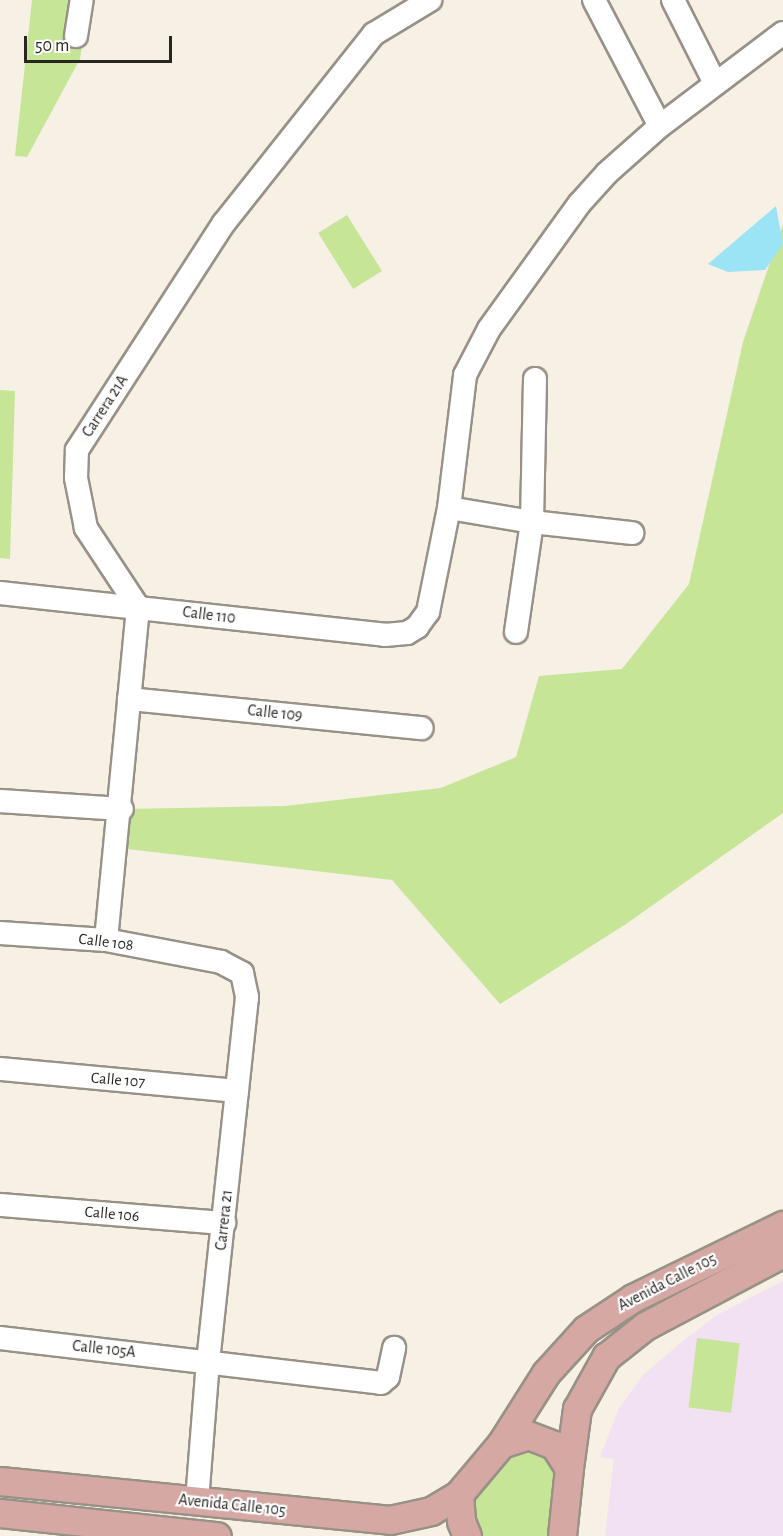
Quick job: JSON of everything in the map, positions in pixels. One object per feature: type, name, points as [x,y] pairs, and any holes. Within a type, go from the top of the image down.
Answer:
[{"type":"main road","name":"Avenida Calle 105","points":[[0,1481],[390,1520],[431,1511],[459,1494],[501,1444],[546,1373],[586,1329],[633,1298],[783,1225]]},
{"type":"main road","name":"Avenida Calle 105","points":[[563,1535],[577,1409],[606,1357],[645,1326],[783,1253]]},
{"type":"main road","points":[[501,1444],[528,1435],[542,1438],[554,1445],[569,1468]]},
{"type":"main road","points":[[459,1494],[461,1521],[467,1536]]},
{"type":"main road","name":"Avenida Calle 105","points":[[0,1513],[200,1535]]},
{"type":"street","points":[[76,36],[82,0]]},
{"type":"street","name":"Carrera 21A","points":[[138,607],[86,528],[76,478],[77,450],[224,223],[374,34],[430,0]]},
{"type":"street","points":[[594,0],[660,126]]},
{"type":"street","points":[[673,0],[715,83]]},
{"type":"street","points":[[632,533],[532,522],[449,508],[465,375],[489,329],[580,203],[660,126],[783,33]]},
{"type":"street","points":[[516,632],[532,522],[535,379]]},
{"type":"street","name":"Calle 110","points":[[0,592],[385,635],[407,633],[417,627],[428,612],[449,508]]},
{"type":"street","points":[[106,940],[122,809],[138,607]]},
{"type":"street","name":"Calle 109","points":[[129,699],[422,728]]},
{"type":"street","points":[[0,801],[122,809]]},
{"type":"street","name":"Calle 108","points":[[0,933],[106,940],[211,961]]},
{"type":"street","name":"Carrera 21","points":[[197,1501],[208,1361],[247,997],[242,973],[231,965],[211,961]]},
{"type":"street","name":"Calle 107","points":[[0,1068],[237,1091]]},
{"type":"street","name":"Calle 106","points":[[0,1205],[224,1224]]},
{"type":"street","name":"Calle 105A","points":[[0,1338],[381,1383],[388,1377],[394,1348]]},
{"type":"shaded area","points":[[783,1281],[783,1536],[605,1536],[614,1459],[600,1457],[619,1408],[643,1375],[678,1345],[717,1315]]},
{"type":"green space","points":[[32,0],[89,0],[80,59],[27,157],[15,156]]},
{"type":"green space","points":[[347,215],[382,271],[353,289],[318,233]]},
{"type":"green space","points":[[783,224],[783,813],[626,924],[500,1004],[392,880],[110,847],[126,809],[285,806],[441,788],[516,757],[539,676],[622,669],[689,584],[743,342]]},
{"type":"green space","points":[[0,390],[15,391],[10,559],[0,558]]},
{"type":"green space","points":[[697,1338],[740,1343],[731,1413],[688,1407]]},
{"type":"green space","points":[[538,1447],[558,1473],[552,1536],[482,1536],[470,1513],[472,1498],[502,1455]]},
{"type":"water","points":[[776,206],[783,244],[765,270],[728,272],[708,264]]}]
